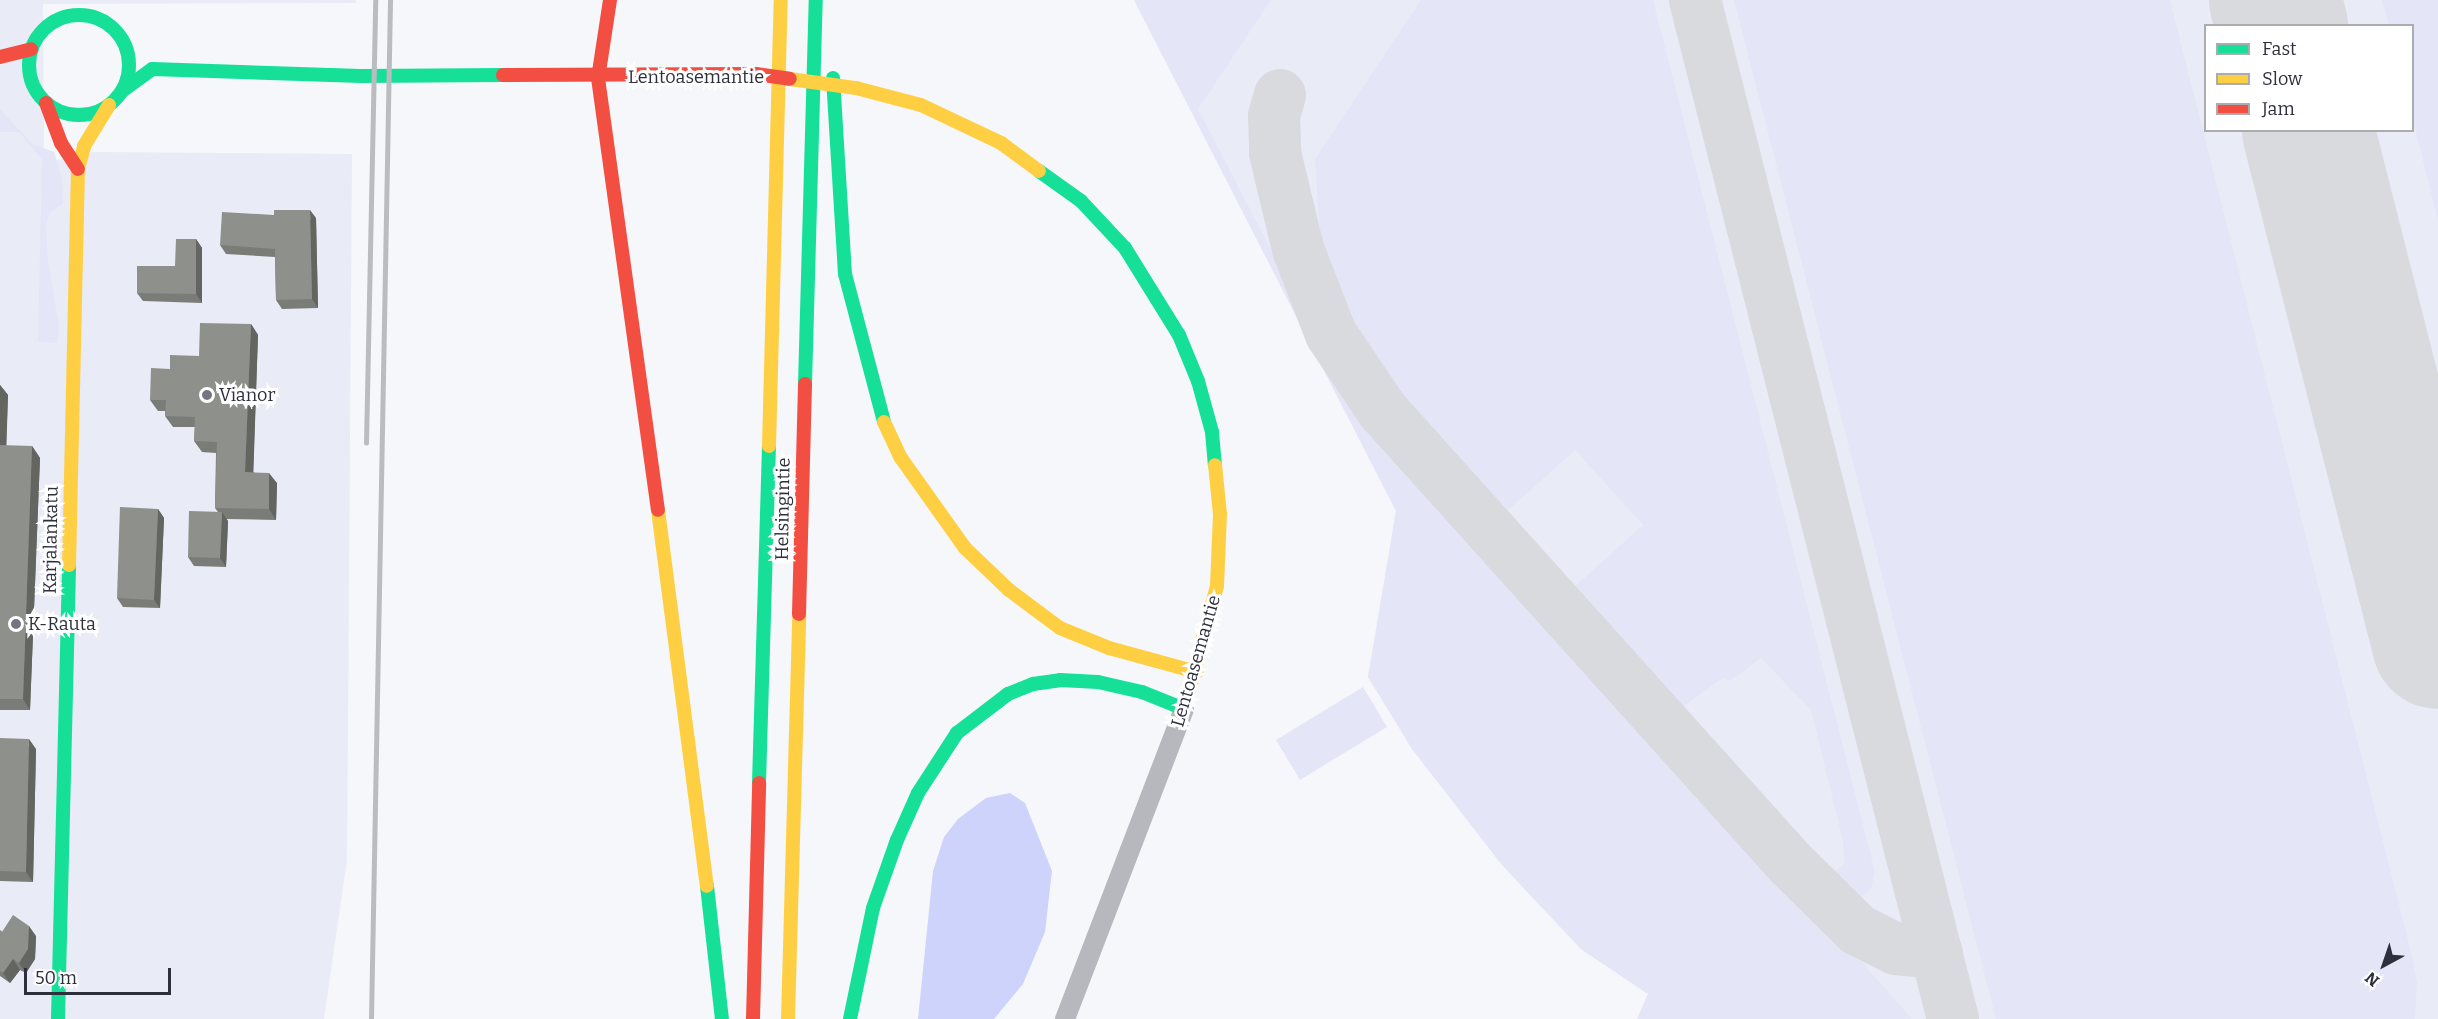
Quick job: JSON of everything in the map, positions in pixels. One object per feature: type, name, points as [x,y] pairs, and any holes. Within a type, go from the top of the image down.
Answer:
[{"type":"main road","points":[[63,0],[31,49],[30,78],[46,103],[61,143],[78,169]]},
{"type":"main road","points":[[96,0],[103,20]]},
{"type":"main road","points":[[610,0],[598,78],[695,780],[722,1019]]},
{"type":"main road","name":"Helsingintie","points":[[753,1019],[781,0]]},
{"type":"main road","name":"Helsingintie","points":[[788,1019],[810,148],[816,0]]},
{"type":"main road","points":[[46,103],[75,116],[109,105],[122,91],[152,69],[103,20],[84,14],[67,15],[50,23]]},
{"type":"main road","points":[[122,38],[129,64],[122,91]]},
{"type":"main road","points":[[0,57],[31,49]]},
{"type":"main road","points":[[834,62],[845,274],[866,372],[879,413],[901,458],[930,504],[965,548],[1009,590],[1060,628],[1109,648],[1197,672]]},
{"type":"main road","name":"Lentoasemantie","points":[[152,69],[598,78],[756,74],[856,88],[921,105],[962,122],[1040,168],[1081,201],[1125,249],[1155,292],[1191,362],[1212,432],[1220,514],[1217,586],[1197,672],[1185,709]]},
{"type":"main road","points":[[10,75],[30,78]]},
{"type":"main road","name":"Karjalankatu","points":[[57,1019],[78,169],[84,146],[109,105]]},
{"type":"main road","points":[[850,1019],[873,908],[897,840],[918,793],[957,733],[1008,694],[1033,684],[1060,680],[1098,682],[1142,692],[1185,709]]},
{"type":"street","name":"Lentoasemantie","points":[[1065,1019],[1185,709]]},
{"type":"shaded area","points":[[0,0],[356,0],[356,3],[43,4],[44,163],[94,152],[352,154],[347,860],[324,1019],[0,1019]]},
{"type":"shaded area","points":[[1134,0],[2438,0],[2438,1019],[1637,1019],[1648,994],[1581,949],[1502,865],[1412,749],[1368,677],[1396,511]]},
{"type":"shaded area","points":[[1134,0],[1271,0],[1198,109],[1341,385],[1412,477],[1669,759],[1690,790],[1770,874],[1816,910],[1912,1019],[1637,1019],[1648,994],[1581,949],[1502,865],[1412,749],[1368,677],[1396,511]]},
{"type":"shaded area","points":[[1421,0],[1653,0],[1875,872],[1871,889],[1863,896],[1846,896],[1828,877],[1844,864],[1843,841],[1811,710],[1761,658],[1730,681],[1723,678],[1684,706],[1573,588],[1643,525],[1575,450],[1505,513],[1402,400],[1371,358],[1329,278],[1320,239],[1315,159]]},
{"type":"shaded area","points":[[1734,0],[2170,0],[2412,956],[2417,982],[2415,1019],[1996,1019]]},
{"type":"shaded area","points":[[2382,0],[2438,0],[2438,221],[2414,124],[2414,24],[2389,24]]},
{"type":"shaded area","points":[[0,109],[32,144],[54,152],[62,178],[63,203],[50,213],[46,226],[48,262],[59,326],[57,343],[38,342],[42,159],[19,132],[0,132]]},
{"type":"shaded area","points":[[1363,687],[1387,727],[1300,780],[1276,740]]},
{"type":"water","points":[[1010,793],[1025,803],[1052,871],[1045,932],[1023,984],[994,1019],[918,1019],[933,871],[944,837],[958,819],[986,798]]},
{"type":"building","points":[[274,210],[310,210],[312,299],[276,300],[275,249],[220,245],[222,212],[274,215]]},
{"type":"building","points":[[176,239],[196,239],[196,294],[137,293],[137,266],[175,266]]},
{"type":"building","name":"Vianor","points":[[200,323],[251,324],[245,472],[269,473],[269,509],[215,508],[217,442],[194,441],[195,417],[165,416],[166,400],[150,400],[151,368],[170,369],[170,355],[199,356]]},
{"type":"building","name":"K-Rauta","points":[[0,445],[32,446],[23,699],[0,699]]},
{"type":"building","points":[[120,507],[158,509],[154,600],[117,598]]},
{"type":"building","points":[[189,511],[222,512],[220,558],[188,557]]},
{"type":"building","points":[[0,738],[29,739],[26,872],[0,871]]},
{"type":"building","points":[[13,915],[29,926],[28,949],[19,963],[13,959],[3,973],[0,971],[0,930],[2,932]]},
{"type":"taxiway","points":[[1695,0],[1953,1019]]},
{"type":"taxiway","points":[[1280,95],[1274,116],[1275,153],[1298,249],[1331,334],[1383,411],[1790,863],[1858,930],[1896,949],[1937,953]]},
{"type":"runway","points":[[2275,0],[2281,24]]},
{"type":"runway","points":[[2309,132],[2438,643]]},
{"type":"railway","points":[[366,443],[375,0]]},
{"type":"railway","points":[[371,1019],[390,0]]},
{"type":"traffic: fast","points":[[805,384],[816,0]]},
{"type":"traffic: fast","points":[[79,15],[98,19],[115,29],[125,46],[129,65],[125,84],[115,101],[98,111],[79,115],[60,111],[43,101],[33,84],[29,65],[33,46],[43,29],[60,19],[79,15]]},
{"type":"traffic: fast","points":[[122,91],[152,69],[361,76],[503,75]]},
{"type":"traffic: fast","points":[[833,78],[845,274],[884,422]]},
{"type":"traffic: fast","points":[[1039,171],[1081,201],[1125,248],[1179,335],[1198,381],[1212,432],[1215,465]]},
{"type":"traffic: fast","points":[[759,783],[769,446]]},
{"type":"traffic: fast","points":[[58,1019],[69,565]]},
{"type":"traffic: fast","points":[[850,1019],[873,908],[897,840],[918,793],[957,733],[1008,694],[1033,684],[1060,680],[1098,682],[1142,692],[1184,709]]},
{"type":"traffic: fast","points":[[707,886],[722,1019]]},
{"type":"traffic: slow","points":[[769,446],[781,0]]},
{"type":"traffic: slow","points":[[790,79],[856,88],[921,105],[1001,143],[1039,171]]},
{"type":"traffic: slow","points":[[69,565],[78,169],[84,146],[109,105]]},
{"type":"traffic: slow","points":[[884,422],[901,458],[965,548],[1009,590],[1060,628],[1109,648],[1197,672]]},
{"type":"traffic: slow","points":[[1184,709],[1217,586],[1220,514],[1215,465]]},
{"type":"traffic: slow","points":[[658,510],[707,886]]},
{"type":"traffic: slow","points":[[788,1019],[799,614]]},
{"type":"traffic: jam","points":[[610,0],[598,78],[658,510]]},
{"type":"traffic: jam","points":[[0,57],[31,49]]},
{"type":"traffic: jam","points":[[503,75],[756,74],[790,79]]},
{"type":"traffic: jam","points":[[46,103],[61,143],[78,169]]},
{"type":"traffic: jam","points":[[799,614],[805,384]]},
{"type":"traffic: jam","points":[[753,1019],[759,783]]},
{"type":"place","name":"Vianor","points":[[207,395]]},
{"type":"place","name":"K-Rauta","points":[[16,624]]}]
